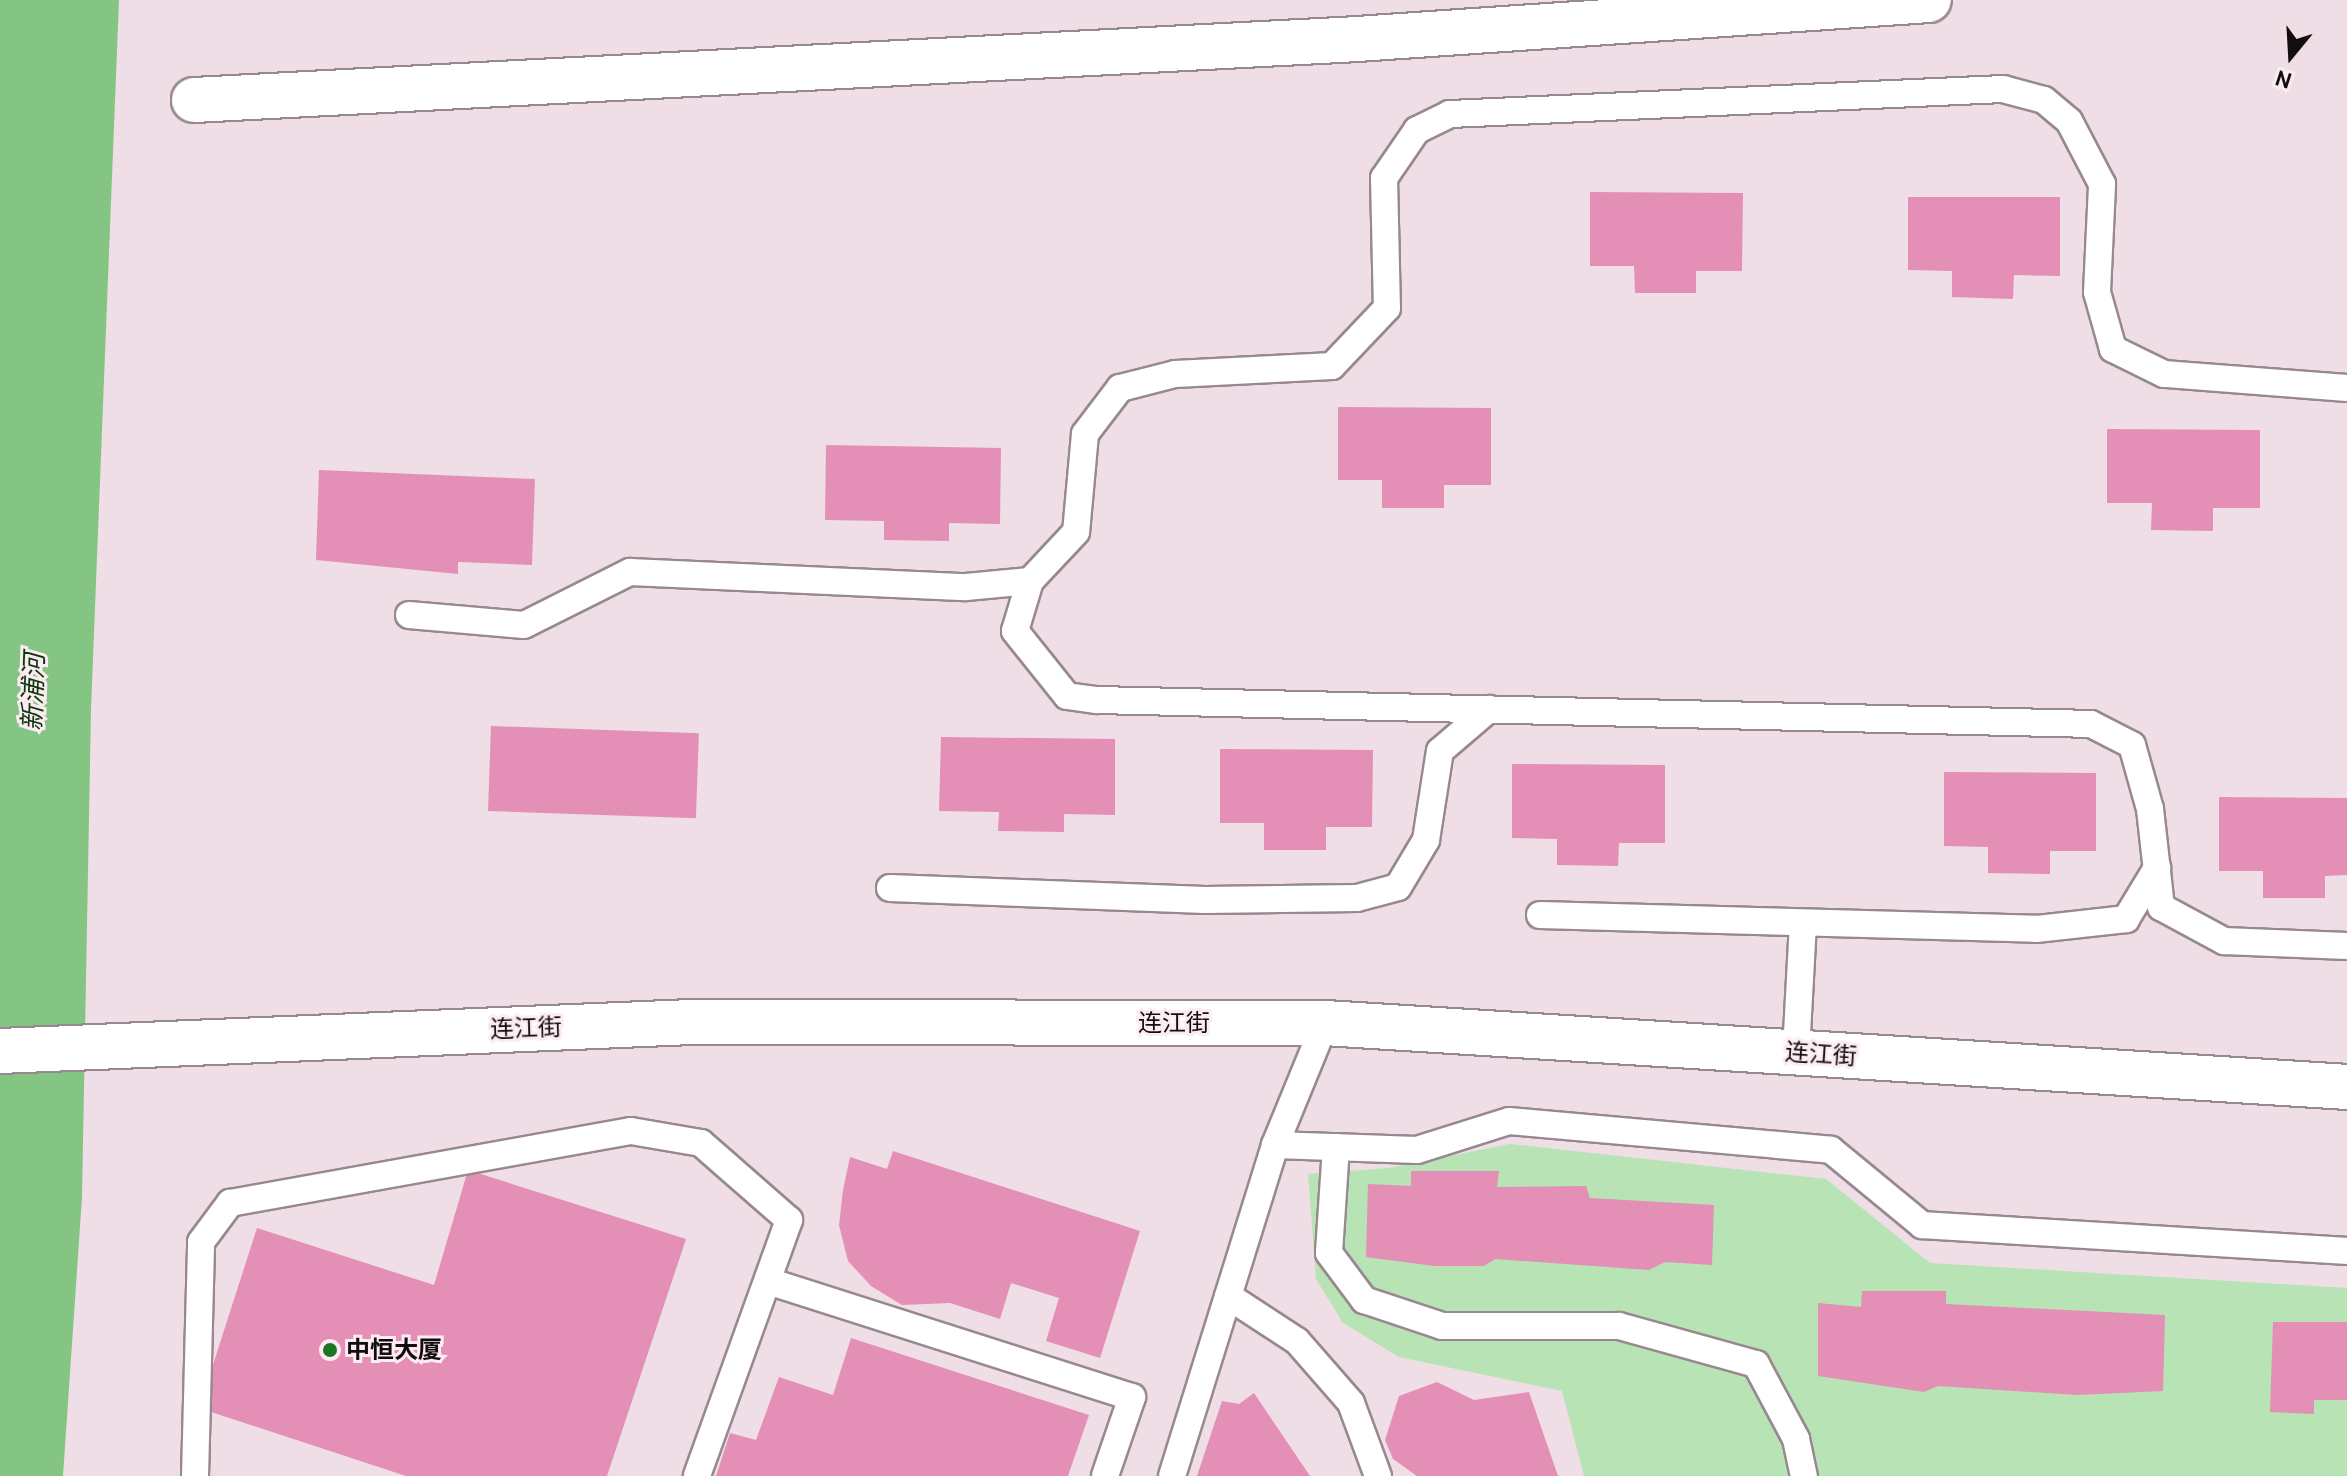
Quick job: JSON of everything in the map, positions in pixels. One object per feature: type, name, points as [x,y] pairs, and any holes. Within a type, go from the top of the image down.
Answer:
[{"type":"street","points":[[194,100],[1357,39],[1929,0]]},
{"type":"street","name":"连江街","points":[[0,1051],[104,1043],[693,1022],[1325,1023],[2347,1087]]},
{"type":"lane","points":[[2347,388],[2164,374],[2113,349],[2097,292],[2102,184],[2069,121],[2044,100],[2003,89],[1450,114],[1417,130],[1384,178],[1387,308],[1332,366],[1175,374],[1120,388],[1085,434],[1076,532],[1030,581],[1015,631],[1067,696],[2091,724],[2132,745],[2157,868],[2161,907],[2224,941],[2347,946]]},
{"type":"lane","points":[[409,615],[524,625],[630,572],[966,587],[1030,581]]},
{"type":"lane","points":[[890,888],[1205,900],[1357,898],[1398,887],[1426,840],[1440,751],[1489,709]]},
{"type":"lane","points":[[1540,915],[2036,929],[2126,919],[2157,868]]},
{"type":"lane","points":[[1796,1052],[1803,924]]},
{"type":"lane","points":[[1172,1476],[1275,1145],[1325,1023]]},
{"type":"lane","points":[[1275,1145],[1417,1150],[1509,1121],[1831,1150],[1922,1225],[2347,1251]]},
{"type":"lane","points":[[203,1474],[201,1242],[230,1203],[631,1131],[701,1143],[789,1220],[697,1476]]},
{"type":"lane","points":[[1336,1147],[1329,1253],[1364,1300],[1442,1326],[1619,1326],[1756,1364],[1796,1439],[1804,1476]]},
{"type":"lane","points":[[768,1281],[1132,1397],[1105,1476]]},
{"type":"lane","points":[[1228,1296],[1297,1341],[1351,1403],[1378,1476]]},
{"type":"shaded area","points":[[1510,1144],[1826,1179],[1930,1263],[2347,1288],[2347,1476],[1584,1476],[1562,1391],[1399,1357],[1343,1323],[1316,1279],[1308,1174],[1389,1168]]},
{"type":"water","name":"新浦河","points":[[0,0],[119,0],[91,709],[82,1197],[63,1476],[0,1476]]},
{"type":"building","points":[[1590,192],[1743,193],[1742,271],[1696,271],[1696,293],[1635,293],[1634,266],[1590,266]]},
{"type":"building","points":[[1908,197],[2060,197],[2060,276],[2014,275],[2013,299],[1952,297],[1952,271],[1908,270]]},
{"type":"building","points":[[1338,407],[1491,408],[1491,485],[1444,485],[1444,508],[1382,508],[1382,480],[1338,480]]},
{"type":"building","points":[[2107,429],[2260,430],[2260,508],[2213,508],[2213,531],[2151,530],[2152,503],[2107,503]]},
{"type":"building","points":[[826,445],[1001,448],[1000,524],[949,523],[949,541],[884,540],[884,521],[825,520]]},
{"type":"building","points":[[319,470],[535,479],[532,565],[458,562],[458,574],[316,560]]},
{"type":"building","points":[[491,726],[699,733],[696,818],[488,811]]},
{"type":"building","points":[[941,737],[1115,739],[1115,815],[1064,814],[1064,832],[998,831],[999,812],[939,811]]},
{"type":"building","points":[[1220,749],[1373,750],[1372,827],[1326,827],[1326,850],[1264,850],[1264,823],[1220,823]]},
{"type":"building","points":[[1512,764],[1665,765],[1665,843],[1619,843],[1618,866],[1557,865],[1557,839],[1512,838]]},
{"type":"building","points":[[1944,772],[2096,773],[2096,851],[2050,851],[2050,874],[1988,873],[1988,847],[1944,846]]},
{"type":"building","points":[[2219,797],[2347,798],[2347,875],[2325,876],[2325,898],[2263,898],[2263,871],[2219,871]]},
{"type":"building","points":[[893,1151],[1140,1231],[1100,1358],[1046,1341],[1059,1298],[1011,1283],[1000,1319],[950,1303],[902,1305],[871,1286],[848,1261],[839,1225],[843,1190],[850,1157],[887,1169]]},
{"type":"building","points":[[468,1170],[686,1239],[607,1476],[406,1476],[199,1408],[257,1228],[434,1285]]},
{"type":"building","points":[[1411,1171],[1499,1171],[1497,1187],[1586,1186],[1590,1198],[1714,1205],[1712,1265],[1665,1262],[1649,1270],[1495,1259],[1484,1266],[1434,1266],[1366,1257],[1368,1184],[1411,1186]]},
{"type":"building","points":[[1862,1291],[1946,1291],[1946,1304],[2165,1315],[2163,1391],[2078,1395],[1938,1386],[1924,1392],[1818,1376],[1818,1303],[1861,1307]]},
{"type":"building","points":[[2273,1322],[2347,1322],[2347,1400],[2314,1400],[2314,1414],[2270,1412]]},
{"type":"building","points":[[851,1338],[1089,1415],[1068,1476],[716,1476],[730,1433],[756,1440],[779,1377],[833,1395]]},
{"type":"building","points":[[1437,1382],[1474,1400],[1529,1392],[1558,1476],[1417,1476],[1393,1459],[1385,1440],[1399,1396]]},
{"type":"building","points":[[1254,1393],[1310,1476],[1197,1476],[1222,1401],[1239,1404]]},
{"type":"place","name":"中恒大厦","points":[[330,1350]]}]
